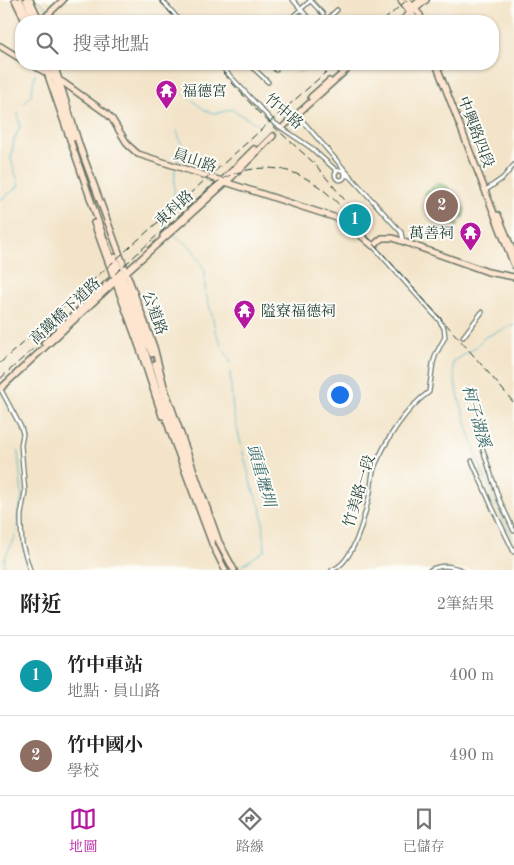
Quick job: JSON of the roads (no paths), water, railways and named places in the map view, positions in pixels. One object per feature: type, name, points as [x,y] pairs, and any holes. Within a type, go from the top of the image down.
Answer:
[{"type":"street","points":[[15,0],[22,15]]},
{"type":"street","points":[[20,0],[27,15]]},
{"type":"street","points":[[26,0],[32,15]]},
{"type":"street","points":[[30,0],[38,15]]},
{"type":"street","points":[[47,15],[63,0]]},
{"type":"street","points":[[52,15],[68,0]]},
{"type":"street","points":[[162,0],[175,15]]},
{"type":"street","points":[[293,0],[306,15]]},
{"type":"street","points":[[294,15],[311,0],[323,14]]},
{"type":"street","points":[[402,0],[417,15]]},
{"type":"street","points":[[407,0],[414,15]]},
{"type":"street","points":[[406,15],[420,0]]},
{"type":"street","points":[[404,15],[426,0]]},
{"type":"street","points":[[332,15],[337,10]]},
{"type":"street","points":[[0,46],[15,55]]},
{"type":"street","name":"員山路","points":[[42,70],[106,113],[112,119],[128,145],[138,154],[343,220],[373,246]]},
{"type":"street","name":"公道路","points":[[52,70],[67,105],[78,148]]},
{"type":"street","name":"公道路","points":[[55,70],[56,79],[112,254],[174,440],[223,570]]},
{"type":"street","name":"竹中路","points":[[225,70],[273,122],[310,147],[337,171]]},
{"type":"street","points":[[255,70],[268,82]]},
{"type":"street","name":"中興路四段","points":[[440,70],[514,254]]},
{"type":"street","points":[[283,125],[342,71]]},
{"type":"street","name":"公道路","points":[[46,72],[119,275],[151,350],[159,383],[174,428],[213,534],[232,570]]},
{"type":"street","points":[[67,105],[72,96],[78,95]]},
{"type":"street","points":[[300,118],[401,232],[403,241]]},
{"type":"street","name":"東科路","points":[[119,275],[161,240],[272,135]]},
{"type":"street","points":[[487,189],[503,178],[514,165]]},
{"type":"street","points":[[345,175],[342,180],[338,180],[335,176],[337,171],[342,171],[345,175],[351,177]]},
{"type":"street","name":"中興路四段","points":[[487,189],[514,265]]},
{"type":"street","points":[[394,238],[401,232]]},
{"type":"street","points":[[373,246],[382,238],[394,238],[481,270],[514,277]]},
{"type":"street","name":"竹美路一段","points":[[332,570],[343,562],[354,545],[364,514],[372,473],[382,451],[408,411],[429,392],[433,363],[445,337],[444,328],[439,320],[373,246]]},
{"type":"street","name":"高鐵橋下道路","points":[[0,388],[119,275]]},
{"type":"street","points":[[463,337],[482,312]]},
{"type":"street","points":[[0,388],[23,434],[21,445],[25,492],[21,515],[22,544],[30,570]]},
{"type":"street","points":[[483,450],[499,499],[514,531]]},
{"type":"street","points":[[472,461],[514,552]]},
{"type":"street","points":[[430,570],[436,567],[451,566],[462,570]]},
{"type":"waterway","points":[[38,0],[48,10]]},
{"type":"waterway","name":"頭重壢圳","points":[[298,72],[303,70]]},
{"type":"waterway","points":[[24,103],[31,96],[35,74]]},
{"type":"waterway","name":"頭重壢圳","points":[[184,94],[211,113],[231,109],[257,124]]},
{"type":"waterway","points":[[0,200],[19,186],[11,159],[14,140],[20,127],[18,113]]},
{"type":"waterway","name":"頭重壢圳","points":[[177,131],[182,146],[177,164]]},
{"type":"waterway","name":"頭重壢圳","points":[[168,227],[160,214],[174,199],[175,169]]},
{"type":"waterway","name":"頭重壢圳","points":[[172,233],[192,248],[205,270],[205,291],[215,330],[222,346]]},
{"type":"waterway","name":"柯子湖溪","points":[[514,325],[485,337],[475,348],[453,362],[456,387],[473,445],[491,494],[514,541]]},
{"type":"waterway","name":"頭重壢圳","points":[[224,350],[230,363]]},
{"type":"waterway","name":"頭重壢圳","points":[[230,372],[233,412],[251,484],[262,512],[265,550],[237,569]]},
{"type":"waterway","points":[[17,520],[22,497],[18,451]]},
{"type":"waterway","points":[[6,570],[5,558],[15,536],[17,525]]},
{"type":"waterway","name":"柯子湖溪","points":[[439,570],[441,568],[449,570]]},
{"type":"tunnel","points":[[273,136],[284,126]]},
{"type":"railway","points":[[159,0],[173,15]]},
{"type":"railway","points":[[390,15],[407,0]]},
{"type":"railway","points":[[220,70],[260,114],[314,163],[358,216]]},
{"type":"railway","points":[[0,363],[328,70]]},
{"type":"railway","points":[[0,379],[210,187],[230,175],[242,171],[265,168],[288,171],[299,175],[331,196],[514,403]]},
{"type":"place","name":"福德宮","points":[[166,110]]},
{"type":"place","name":"竹中國小","points":[[442,206]]},
{"type":"place","name":"竹中車站","points":[[355,220]]},
{"type":"place","name":"萬善祠","points":[[470,252]]},
{"type":"place","name":"隘寮福德祠","points":[[245,330]]}]
